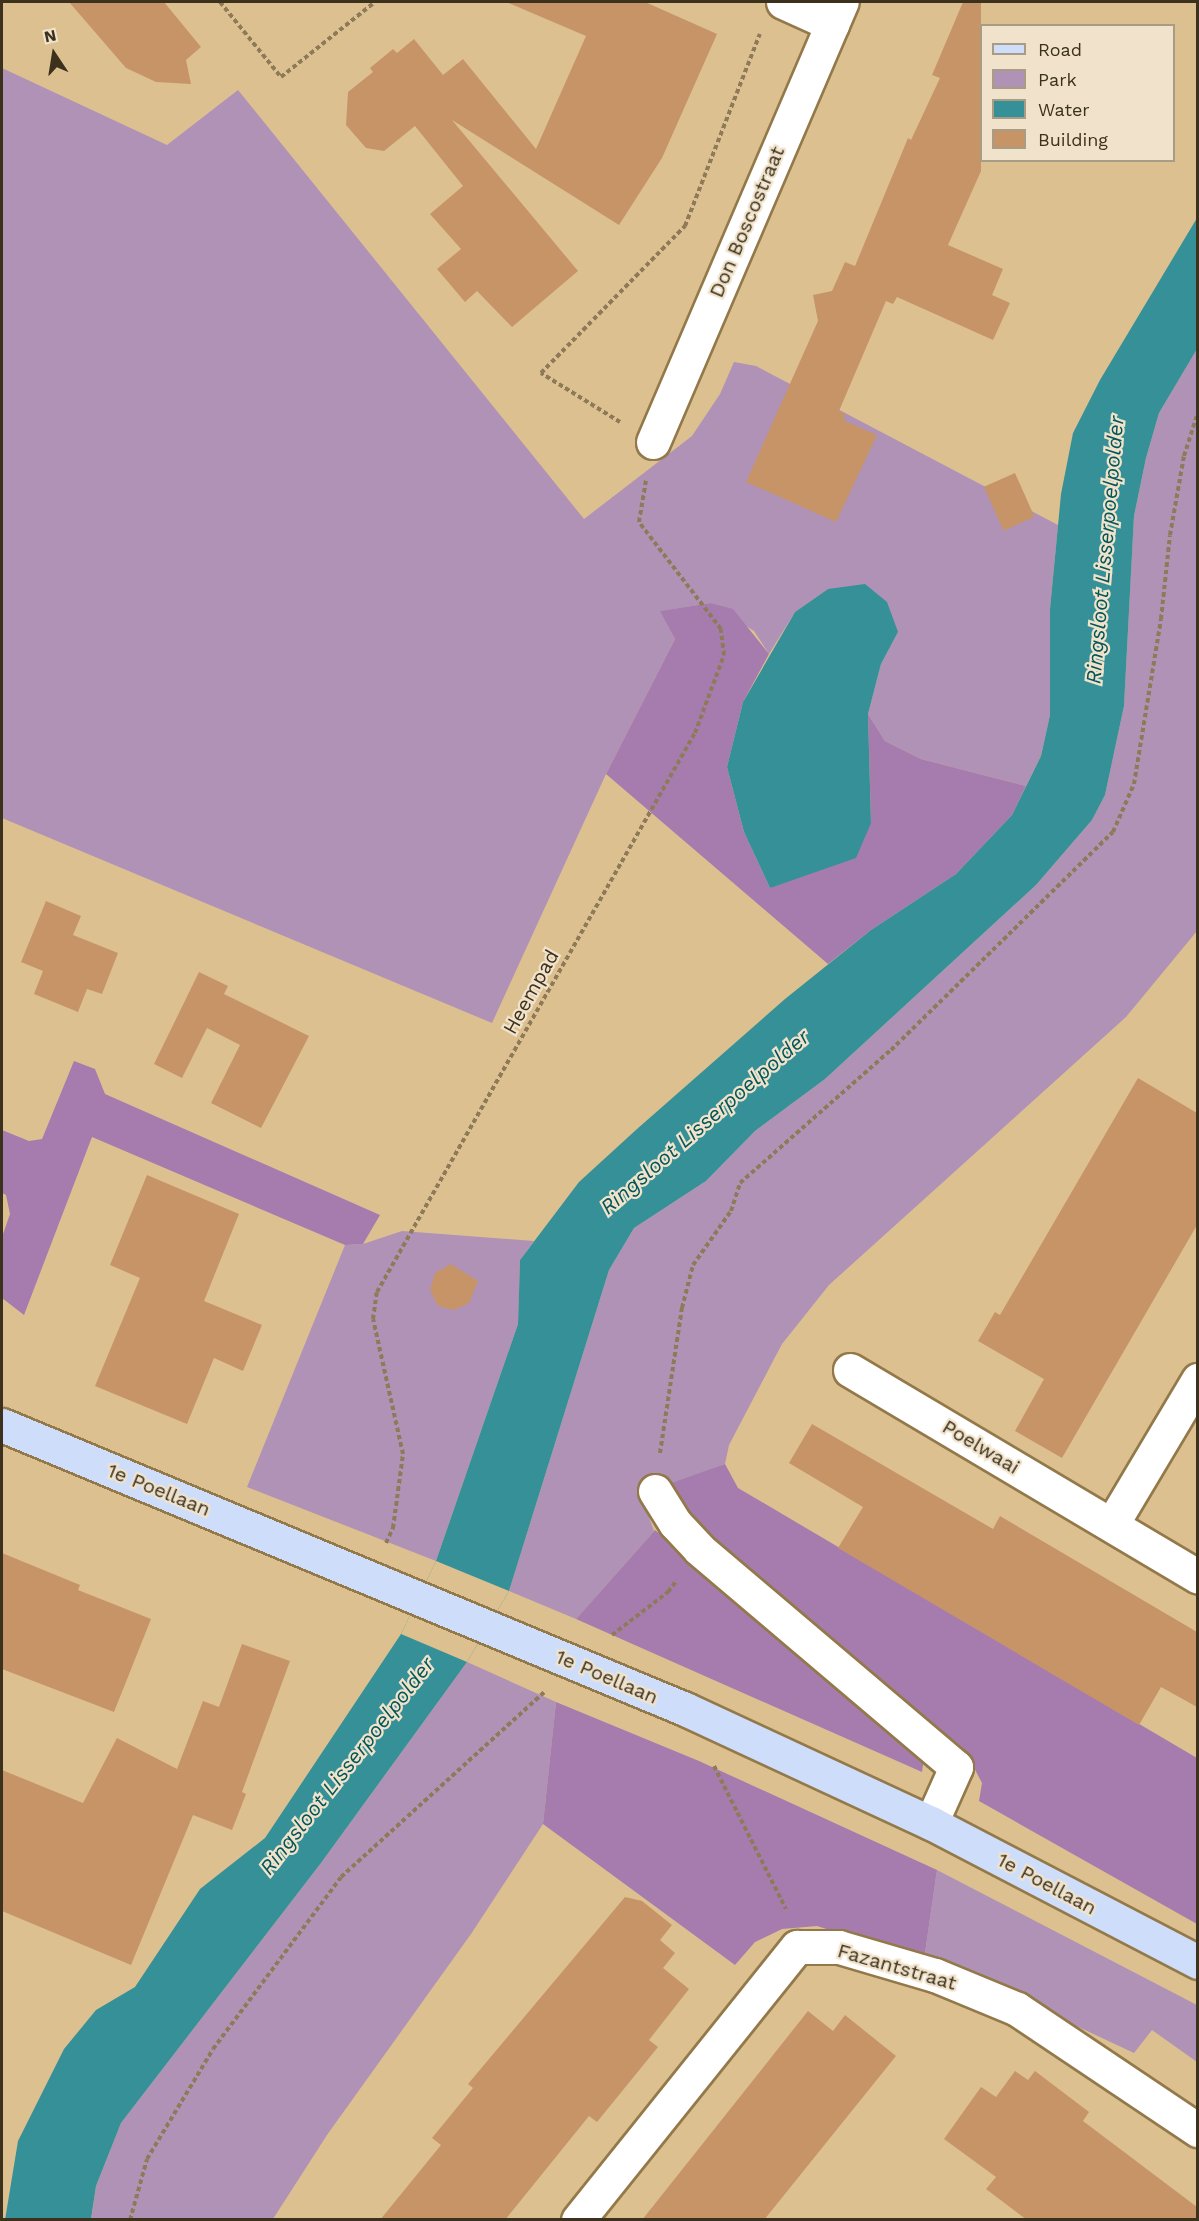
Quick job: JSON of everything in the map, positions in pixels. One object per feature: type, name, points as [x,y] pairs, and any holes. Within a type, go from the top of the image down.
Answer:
[{"type":"street","points":[[774,12],[837,13]]},
{"type":"street","name":"Don Boscostraat","points":[[653,442],[837,13]]},
{"type":"street","name":"Poelwaai","points":[[850,1370],[1112,1524],[1197,1577]]},
{"type":"street","points":[[1112,1524],[1197,1380]]},
{"type":"street","name":"1e Poellaan","points":[[2,1425],[370,1576],[685,1709],[931,1823],[1197,1962]]},
{"type":"street","points":[[655,1491],[675,1523],[699,1549],[956,1767],[931,1823]]},
{"type":"street","points":[[578,2220],[797,1947]]},
{"type":"street","name":"Fazantstraat","points":[[797,1947],[839,1947],[935,1975],[1017,2009],[1197,2130]]},
{"type":"path","points":[[220,2],[281,77],[375,2]]},
{"type":"path","points":[[653,442],[541,374],[685,226],[774,12]]},
{"type":"path","points":[[655,1491],[684,1297],[693,1265],[730,1211],[740,1183],[891,1050],[1113,832],[1134,784],[1161,619],[1170,535],[1184,456],[1197,412]]},
{"type":"path","name":"Heempad","points":[[370,1576],[393,1528],[403,1454],[373,1319],[377,1292],[695,733],[724,656],[721,629],[639,522],[653,442]]},
{"type":"path","points":[[130,2220],[147,2159],[213,2049],[341,1877],[576,1663],[668,1592],[699,1549]]},
{"type":"path","points":[[685,1709],[784,1904],[797,1947]]},
{"type":"green space","points":[[2,68],[167,145],[238,90],[584,519],[692,436],[720,394],[734,362],[756,366],[1058,525],[1050,609],[1050,715],[1041,756],[1026,786],[921,759],[885,741],[868,714],[881,664],[898,632],[828,589],[795,612],[769,654],[754,631],[710,603],[661,611],[675,639],[606,774],[492,1023],[2,818]]},
{"type":"green space","points":[[1197,349],[1197,931],[1126,1017],[829,1285],[782,1344],[729,1445],[725,1464],[642,1498],[654,1531],[576,1619],[509,1591],[609,1270],[634,1228],[706,1181],[755,1131],[825,1079],[1036,885],[1092,820],[1105,795],[1124,706],[1134,516],[1146,458],[1159,413]]},
{"type":"green space","points":[[402,1231],[534,1241],[520,1260],[518,1324],[436,1561],[247,1487],[345,1245],[363,1244]]},
{"type":"green space","points":[[467,1662],[556,1702],[543,1824],[471,1934],[327,2135],[273,2219],[91,2220],[96,2186],[121,2123],[321,1863]]},
{"type":"green space","points":[[937,1870],[1197,2005],[1197,2062],[1152,2030],[1134,2053],[991,1986],[924,1960]]},
{"type":"shaded area","points":[[710,603],[733,609],[769,654],[743,702],[727,767],[744,832],[770,888],[871,823],[868,714],[885,741],[921,759],[1026,786],[1012,815],[956,874],[871,930],[828,964],[606,774],[675,639],[660,611]]},
{"type":"shaded area","points":[[74,1061],[95,1069],[105,1094],[380,1215],[363,1244],[345,1245],[92,1137],[24,1315],[2,1298],[2,1237],[10,1214],[6,1195],[2,1193],[2,1130],[29,1141],[42,1139]]},
{"type":"shaded area","points":[[725,1464],[738,1488],[1197,1758],[1197,1924],[979,1801],[982,1783],[972,1764],[682,1515],[666,1485]]},
{"type":"shaded area","points":[[655,1530],[924,1758],[922,1772],[576,1619]]},
{"type":"shaded area","points":[[556,1702],[699,1761],[937,1870],[924,1960],[817,1926],[782,1929],[755,1942],[735,1965],[543,1824]]},
{"type":"water","name":"Ringsloot Lisserpoelpolder","points":[[1197,218],[1197,349],[1159,413],[1146,458],[1134,516],[1124,706],[1105,795],[1092,820],[1036,885],[825,1079],[755,1131],[706,1181],[634,1228],[609,1270],[509,1591],[467,1662],[321,1863],[121,2123],[96,2186],[91,2219],[5,2220],[18,2141],[64,2049],[96,2010],[135,1987],[200,1889],[265,1838],[401,1634],[436,1561],[518,1324],[520,1260],[579,1182],[637,1129],[785,999],[871,930],[956,874],[1012,815],[1041,756],[1050,715],[1050,609],[1061,494],[1073,433],[1100,380]]},
{"type":"water","points":[[865,584],[887,602],[898,632],[881,664],[868,714],[871,823],[856,858],[770,888],[744,832],[727,767],[743,702],[795,612],[828,589]]},
{"type":"pier","points":[[436,1561],[509,1591],[467,1662],[401,1634]]},
{"type":"building","points":[[69,2],[164,2],[201,47],[186,60],[191,84],[156,82],[126,68]]},
{"type":"building","points":[[506,2],[645,2],[717,34],[662,158],[619,225],[452,120],[578,271],[512,327],[477,291],[465,302],[437,269],[461,249],[430,214],[463,186],[415,126],[384,151],[366,148],[346,125],[348,92],[373,72],[370,68],[393,49],[397,53],[414,39],[443,75],[463,59],[536,149],[586,36]]},
{"type":"building","points":[[963,2],[981,2],[981,171],[948,245],[1003,269],[992,295],[1010,303],[993,340],[897,297],[893,304],[886,301],[839,411],[846,415],[843,420],[877,435],[836,522],[746,482],[818,321],[813,295],[832,291],[845,262],[855,266],[908,138],[911,140],[940,78],[932,75]]},
{"type":"building","points":[[1015,473],[1035,517],[1003,531],[984,487]]},
{"type":"building","points":[[46,901],[81,916],[73,935],[118,953],[102,994],[87,989],[78,1012],[34,994],[43,971],[21,962]]},
{"type":"building","points":[[199,972],[228,986],[224,994],[309,1036],[261,1128],[211,1103],[240,1045],[207,1028],[182,1078],[154,1064]]},
{"type":"building","points":[[1138,1078],[1197,1113],[1197,1225],[1062,1458],[1015,1431],[1044,1379],[978,1341],[995,1312],[1000,1315]]},
{"type":"building","points":[[147,1175],[239,1214],[204,1301],[262,1325],[243,1371],[214,1358],[187,1424],[95,1386],[140,1278],[110,1265]]},
{"type":"building","points":[[451,1264],[478,1281],[469,1303],[454,1310],[438,1306],[430,1290],[435,1273]]},
{"type":"building","points":[[812,1424],[993,1529],[1000,1516],[1197,1632],[1197,1707],[1161,1687],[1139,1725],[838,1548],[863,1507],[789,1463]]},
{"type":"building","points":[[2,1553],[80,1585],[78,1590],[151,1619],[114,1712],[2,1669]]},
{"type":"building","points":[[242,1644],[290,1661],[242,1792],[246,1794],[232,1830],[193,1815],[131,1965],[2,1911],[2,1770],[83,1803],[117,1738],[177,1769],[203,1701],[219,1707]]},
{"type":"building","points":[[625,1897],[642,1901],[672,1925],[660,1940],[675,1953],[663,1968],[689,1989],[649,2040],[658,2047],[597,2122],[589,2116],[505,2220],[380,2220],[441,2145],[432,2138],[473,2088],[468,2084]]},
{"type":"building","points":[[808,2011],[833,2031],[845,2015],[896,2056],[764,2220],[642,2220]]},
{"type":"building","points":[[1015,2071],[1028,2080],[1035,2071],[1089,2112],[1083,2121],[1197,2207],[1197,2220],[1027,2220],[986,2189],[996,2177],[944,2139],[981,2087],[996,2097]]}]
